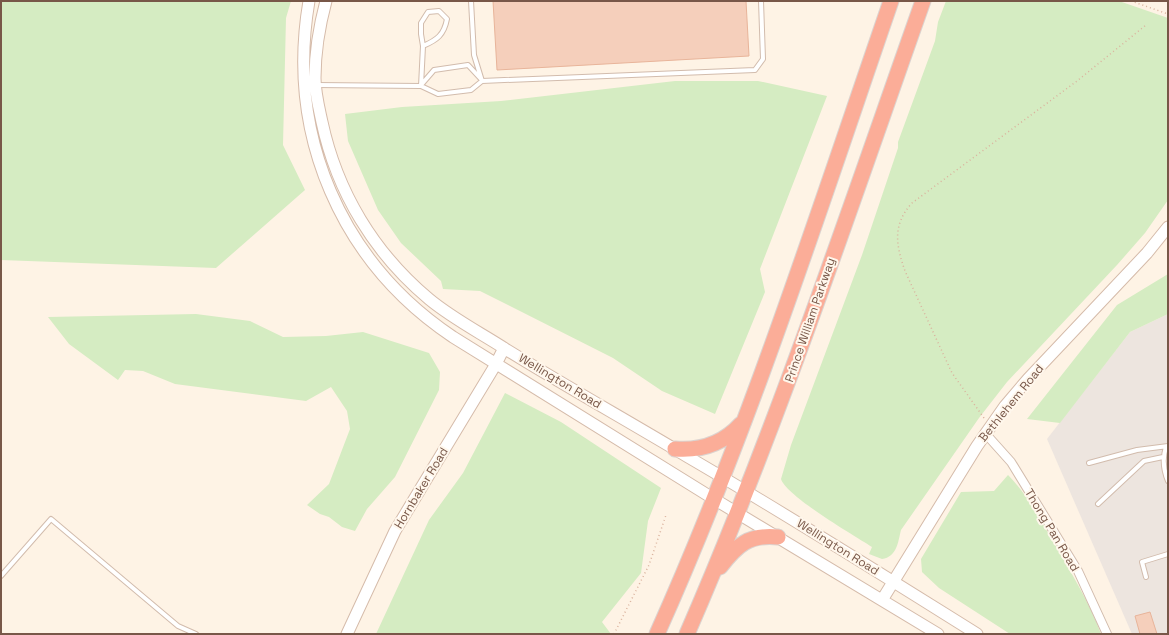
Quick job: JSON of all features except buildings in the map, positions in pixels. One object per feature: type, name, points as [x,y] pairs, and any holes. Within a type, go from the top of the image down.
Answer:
[{"type":"highway","points":[[657,634],[714,499],[744,420],[891,1]]},
{"type":"highway","name":"Prince William Parkway","points":[[687,634],[787,386],[923,1]]},
{"type":"highway","points":[[675,449],[700,449],[711,446],[732,433],[744,420]]},
{"type":"highway","points":[[710,580],[739,545],[757,537],[766,536],[778,538]]},
{"type":"main road","name":"Wellington Road","points":[[309,1],[303,49],[306,106],[316,153],[324,178],[341,215],[362,250],[390,284],[408,302],[440,328],[496,364],[714,499],[938,634]]},
{"type":"main road","name":"Wellington Road","points":[[326,1],[320,24],[316,50],[316,85],[325,137],[339,178],[350,202],[376,243],[394,265],[430,300],[451,315],[722,477],[977,634]]},
{"type":"main road","name":"Bethlehem Road","points":[[882,600],[988,429],[1028,379],[1147,253],[1168,227]]},
{"type":"main road","name":"Hornbaker Road","points":[[347,634],[395,531],[496,364],[504,348]]},
{"type":"street","name":"Thong Pan Road","points":[[988,429],[1011,462],[1066,551],[1090,594],[1107,634]]},
{"type":"lane","points":[[471,1],[474,55],[482,81]]},
{"type":"lane","points":[[316,85],[421,86],[438,94],[471,90],[482,81],[755,70],[763,59],[761,1]]},
{"type":"lane","points":[[421,86],[423,46],[421,24],[428,12],[439,11],[446,19],[445,29],[435,41],[423,46]]},
{"type":"lane","points":[[421,86],[434,70],[468,65],[482,81]]},
{"type":"lane","points":[[1089,463],[1137,450],[1167,446],[1163,457],[1164,472],[1168,481]]},
{"type":"lane","points":[[1098,504],[1144,461],[1163,457]]},
{"type":"lane","points":[[1,576],[51,519],[178,626],[196,634]]},
{"type":"lane","points":[[1146,576],[1142,562],[1168,554]]},
{"type":"path","points":[[1131,1],[1168,14]]},
{"type":"path","points":[[988,429],[952,373],[919,304],[900,256],[896,231],[900,220],[912,203],[1077,80],[1146,25]]},
{"type":"path","points":[[614,634],[649,565],[666,515]]},
{"type":"shaded area","points":[[1168,314],[1168,634],[1132,634],[1047,439],[1130,332]]},
{"type":"green space","points":[[1,1],[291,1],[286,18],[283,145],[305,190],[216,268],[1,260]]},
{"type":"green space","points":[[946,1],[1119,1],[1168,18],[1168,200],[1145,233],[1117,265],[1007,382],[979,418],[901,530],[898,544],[894,552],[887,558],[882,559],[869,554],[872,547],[808,505],[795,495],[781,479],[791,445],[862,255],[898,148],[898,142],[935,41],[938,22]]},
{"type":"green space","points":[[675,81],[758,81],[827,96],[760,269],[765,292],[715,414],[662,391],[613,358],[480,291],[443,289],[441,281],[401,243],[378,210],[348,141],[345,114],[402,107],[501,101]]},
{"type":"green space","points":[[1168,274],[1168,314],[1130,332],[1060,423],[1027,419],[1117,305]]},
{"type":"green space","points":[[196,314],[250,321],[283,337],[326,336],[363,332],[429,353],[440,372],[439,390],[395,477],[367,509],[355,531],[342,527],[329,517],[320,514],[307,505],[329,484],[350,429],[347,411],[331,387],[306,401],[175,384],[143,371],[125,370],[118,380],[69,344],[48,317]]},
{"type":"green space","points":[[505,393],[561,422],[661,488],[648,521],[641,573],[602,622],[611,634],[376,634],[429,520],[463,473]]},
{"type":"green space","points":[[1008,475],[1027,498],[1038,515],[1085,598],[1101,634],[1010,634],[939,588],[922,572],[921,559],[961,492],[994,491]]}]
